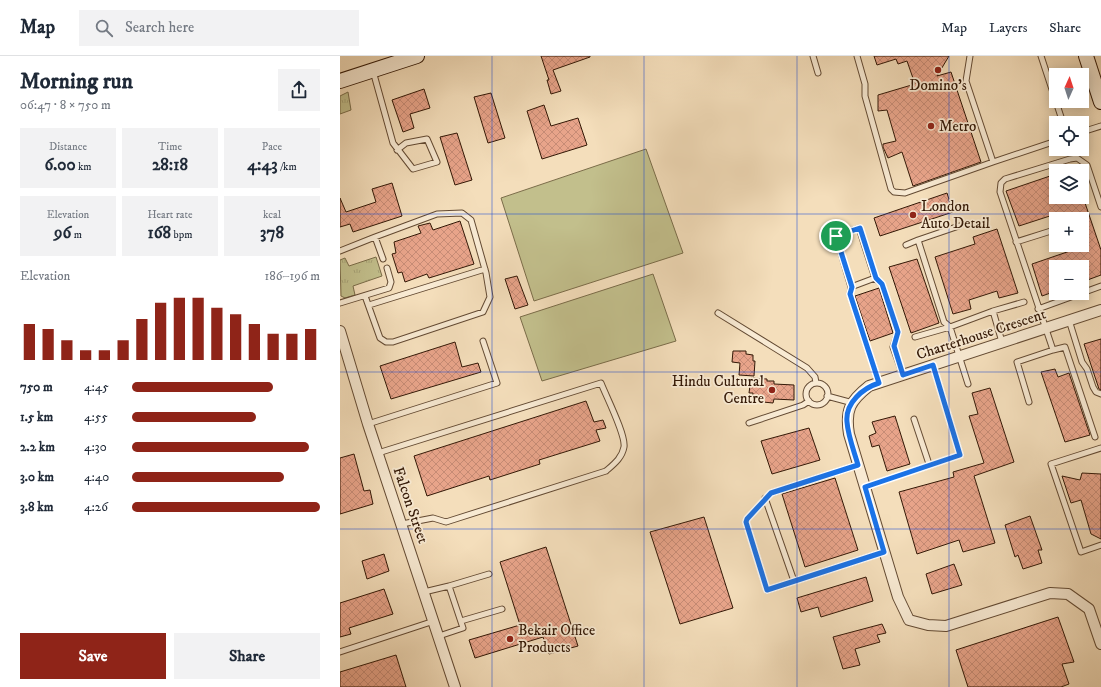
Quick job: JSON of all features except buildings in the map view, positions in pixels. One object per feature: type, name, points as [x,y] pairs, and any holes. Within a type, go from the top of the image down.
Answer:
[{"type":"main road","points":[[340,81],[417,56]]},
{"type":"main road","points":[[1086,56],[1101,102]]},
{"type":"street","name":"Charterhouse Crescent","points":[[1101,310],[869,386],[857,396],[846,420],[898,597],[909,620],[928,625],[946,626],[1050,593],[1068,594],[1089,609],[1097,621],[1101,644]]},
{"type":"street","name":"Falcon Street","points":[[340,331],[368,424],[455,687]]},
{"type":"lane","points":[[813,56],[818,73]]},
{"type":"lane","points":[[857,56],[891,189],[894,192],[905,193],[1049,143]]},
{"type":"lane","points":[[970,56],[966,81],[993,162]]},
{"type":"lane","points":[[1041,56],[1061,116]]},
{"type":"lane","points":[[373,70],[392,143],[397,150],[413,169],[438,162],[427,139],[406,143],[397,150]]},
{"type":"lane","points":[[1089,130],[1101,126]]},
{"type":"lane","points":[[1053,350],[1000,192],[1002,183],[1005,179],[1077,158],[1087,165],[1101,207]]},
{"type":"lane","points":[[340,250],[437,214],[462,213],[471,220],[485,269],[490,297],[483,312],[393,342],[386,342],[380,338],[365,296]]},
{"type":"lane","points":[[906,245],[958,226]]},
{"type":"lane","points":[[879,383],[850,294],[852,287],[836,236],[860,228],[876,278],[882,284],[898,332],[894,346],[903,375]]},
{"type":"lane","points":[[1016,242],[1049,232]]},
{"type":"lane","points":[[375,237],[383,259]]},
{"type":"lane","points":[[918,240],[944,322],[950,327],[968,384]]},
{"type":"lane","points":[[340,303],[389,288],[391,282],[387,268]]},
{"type":"lane","points":[[369,305],[485,269]]},
{"type":"lane","points":[[852,287],[876,278]]},
{"type":"lane","points":[[1038,309],[1101,286]]},
{"type":"lane","points":[[915,337],[1024,302]]},
{"type":"lane","points":[[993,311],[1002,342]]},
{"type":"lane","points":[[718,313],[807,368],[815,377],[816,383]]},
{"type":"lane","points":[[1069,320],[1082,362],[1087,369],[1093,387],[1096,392],[1101,394]]},
{"type":"lane","points":[[368,424],[498,383],[483,342]]},
{"type":"lane","points":[[1029,402],[1017,362],[1065,347],[1096,437]]},
{"type":"lane","points":[[865,487],[929,464],[960,455],[933,365]]},
{"type":"lane","points":[[378,453],[601,383],[621,433],[624,446],[622,453],[619,460],[606,471],[446,522],[433,518],[402,524]]},
{"type":"lane","points":[[816,383],[823,385],[827,396],[824,401],[818,404],[809,401],[806,395],[807,388],[816,383]]},
{"type":"lane","points":[[827,396],[853,403]]},
{"type":"lane","points":[[749,423],[803,406],[809,401]]},
{"type":"lane","points":[[914,419],[929,464]]},
{"type":"lane","points":[[1101,448],[1051,464],[1081,552],[1101,545]]},
{"type":"lane","points":[[858,465],[771,493],[765,498],[746,522],[767,590],[884,552]]},
{"type":"lane","points":[[765,498],[794,582]]},
{"type":"lane","points":[[424,592],[489,574]]},
{"type":"lane","points":[[439,636],[463,628],[449,586]]},
{"type":"lane","points":[[461,621],[502,610]]},
{"type":"lane","points":[[340,652],[434,621]]},
{"type":"green space","points":[[348,92],[351,110],[340,114],[340,96]]},
{"type":"green space","points":[[646,149],[683,253],[534,301],[501,198]]},
{"type":"green space","points":[[376,257],[382,276],[353,286],[355,295],[345,298],[341,296],[340,260],[345,258],[349,266]]},
{"type":"green space","points":[[653,274],[676,341],[542,381],[520,317]]},
{"type":"place","name":"Domino's","points":[[938,70]]},
{"type":"place","name":"Metro","points":[[931,126]]},
{"type":"place","name":"London Auto Detail","points":[[913,215]]},
{"type":"place","name":"Hindu Cultural Centre","points":[[772,390]]},
{"type":"place","name":"Bekair Office Products","points":[[510,639]]},
{"type":"route","points":[[860,228],[876,278],[882,284],[898,332],[894,346],[903,375],[933,365],[960,455],[929,464],[865,487],[884,552],[767,590],[746,522],[747,519],[771,493],[858,465],[846,420],[850,408],[857,396],[869,386],[879,383],[850,294],[852,287],[836,236],[860,228]]}]
